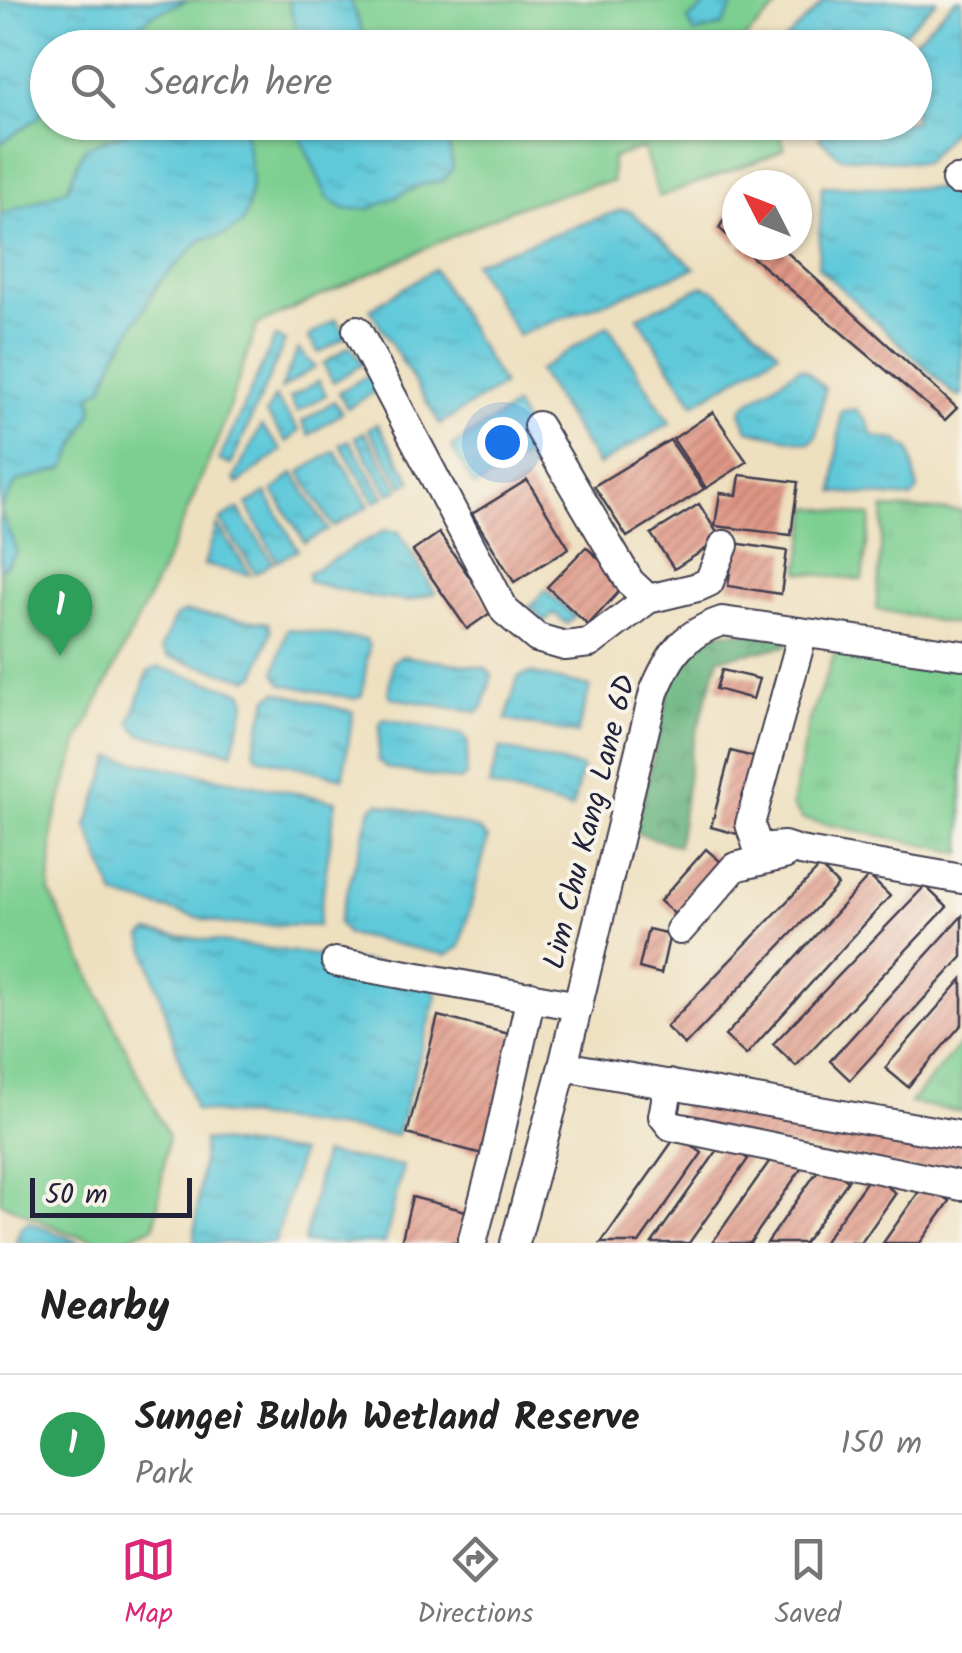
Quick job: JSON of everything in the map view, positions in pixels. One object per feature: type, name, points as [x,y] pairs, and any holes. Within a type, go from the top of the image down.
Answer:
[{"type":"street","points":[[357,330],[505,611],[537,638],[565,646],[590,643],[648,600],[710,582],[724,545]]},
{"type":"street","points":[[538,426],[630,582],[648,600]]},
{"type":"street","points":[[698,587],[722,622],[962,655]]},
{"type":"street","name":"Lim Chu Kang Lane 6D","points":[[515,1243],[563,1066],[654,692],[666,662],[686,638],[722,622]]},
{"type":"street","points":[[803,633],[750,824],[758,848],[784,846],[962,879]]},
{"type":"street","points":[[680,930],[734,867],[800,851]]},
{"type":"street","points":[[336,962],[578,1006]]},
{"type":"street","points":[[472,1243],[530,996]]},
{"type":"street","points":[[563,1066],[962,1136]]},
{"type":"street","points":[[669,1084],[663,1116],[671,1126],[962,1186]]},
{"type":"green space","points":[[0,0],[785,0],[754,30],[30,30],[30,140],[782,140],[785,148],[659,197],[643,148],[612,158],[612,182],[517,207],[257,325],[219,437],[161,572],[79,741],[53,825],[50,893],[168,1136],[155,1226],[118,1243],[70,1234],[0,1202]]},
{"type":"green space","points":[[810,507],[871,516],[862,580],[799,572]]},
{"type":"green space","points":[[884,508],[962,511],[958,625],[876,609]]},
{"type":"green space","points":[[788,631],[787,646],[719,658],[691,751],[678,846],[635,833],[675,665],[700,633]]},
{"type":"green space","points":[[837,648],[962,665],[962,853],[802,819],[792,805],[808,723]]},
{"type":"green space","points":[[962,1042],[962,1112],[910,1103]]},
{"type":"water","points":[[0,0],[188,0],[156,13],[132,30],[30,30],[30,123],[0,144]]},
{"type":"water","points":[[288,0],[350,0],[362,30],[296,30]]},
{"type":"water","points":[[709,0],[736,0],[722,26],[692,30],[688,20]]},
{"type":"water","points":[[825,0],[937,0],[907,30],[796,30]]},
{"type":"water","points":[[955,0],[962,0],[962,120],[924,163],[840,157],[821,140],[932,140],[932,30],[925,30]]},
{"type":"water","points":[[105,140],[247,140],[252,177],[242,224],[225,235],[203,239],[160,281],[115,357],[103,388],[91,394],[93,410],[65,468],[17,482],[0,510],[0,215],[67,189],[84,148]]},
{"type":"water","points":[[302,140],[448,140],[453,168],[443,181],[421,185],[370,209],[344,209],[328,198]]},
{"type":"water","points":[[822,186],[962,189],[962,396],[955,395],[818,267]]},
{"type":"water","points":[[621,210],[630,211],[695,268],[518,335],[473,263]]},
{"type":"water","points":[[434,269],[503,385],[440,424],[370,309]]},
{"type":"water","points":[[703,286],[716,291],[779,352],[694,404],[638,317]]},
{"type":"water","points":[[336,319],[347,336],[319,353],[308,337]]},
{"type":"water","points":[[608,325],[670,423],[598,465],[538,371]]},
{"type":"water","points":[[275,337],[285,341],[231,465],[219,460]]},
{"type":"water","points":[[350,346],[363,364],[333,382],[323,364]]},
{"type":"water","points":[[298,349],[315,367],[280,390]]},
{"type":"water","points":[[799,368],[825,389],[816,437],[809,443],[748,430],[741,411],[745,405]]},
{"type":"water","points":[[369,375],[378,390],[347,408],[339,392]]},
{"type":"water","points":[[319,381],[326,395],[297,412],[290,398]]},
{"type":"water","points":[[275,397],[299,431],[287,442],[266,414]]},
{"type":"water","points":[[334,401],[342,413],[309,435],[302,422]]},
{"type":"water","points":[[515,406],[538,449],[475,487],[451,447]]},
{"type":"water","points":[[856,409],[873,436],[898,441],[910,450],[918,490],[911,498],[834,492],[841,411]]},
{"type":"water","points":[[377,424],[412,481],[403,486],[368,429]]},
{"type":"water","points":[[261,426],[282,450],[238,484],[234,479]]},
{"type":"water","points":[[364,432],[399,489],[389,494],[355,437]]},
{"type":"water","points":[[349,440],[384,497],[375,502],[340,444]]},
{"type":"water","points":[[335,451],[369,506],[333,527],[300,472]]},
{"type":"water","points":[[294,473],[328,530],[305,542],[273,491]]},
{"type":"water","points":[[266,493],[298,550],[277,561],[247,505]]},
{"type":"water","points":[[238,509],[273,562],[256,573],[220,520]]},
{"type":"water","points":[[0,510],[17,552],[2,569],[0,568]]},
{"type":"water","points":[[217,525],[251,575],[204,565]]},
{"type":"water","points":[[386,530],[399,532],[435,593],[408,601],[309,582],[308,573]]},
{"type":"water","points":[[545,590],[574,616],[567,624],[554,613],[545,622],[530,607]]},
{"type":"water","points":[[185,612],[268,623],[271,631],[256,675],[248,679],[168,657],[161,648],[175,617]]},
{"type":"water","points":[[287,629],[366,640],[369,646],[362,695],[355,699],[282,684],[275,673]]},
{"type":"water","points":[[402,656],[485,668],[492,675],[483,707],[477,712],[393,698],[388,694],[393,661]]},
{"type":"water","points":[[158,667],[242,692],[246,701],[232,752],[140,734],[130,723],[148,672]]},
{"type":"water","points":[[530,673],[590,687],[577,734],[506,720],[518,677]]},
{"type":"water","points":[[277,692],[353,712],[343,778],[257,757],[254,749],[268,698]]},
{"type":"water","points":[[384,719],[464,735],[468,742],[466,776],[460,781],[387,768],[378,760],[380,723]]},
{"type":"water","points":[[500,748],[582,768],[572,809],[489,786]]},
{"type":"water","points":[[112,757],[336,801],[318,926],[224,924],[115,896],[87,826]]},
{"type":"water","points":[[379,803],[478,829],[488,839],[460,947],[446,955],[347,934],[338,923],[371,809]]},
{"type":"water","points":[[149,932],[422,970],[437,996],[397,1135],[195,1110],[142,937]]},
{"type":"water","points":[[204,1140],[300,1153],[275,1243],[194,1243]]},
{"type":"water","points":[[323,1154],[403,1166],[385,1243],[304,1243]]},
{"type":"water","points":[[29,1222],[80,1243],[15,1243],[21,1227]]},
{"type":"building","points":[[756,260],[795,260],[957,408],[945,420]]},
{"type":"building","points":[[713,412],[747,462],[706,488],[673,439]]},
{"type":"building","points":[[670,440],[704,489],[627,537],[594,486]]},
{"type":"building","points":[[740,475],[798,482],[791,535],[715,526],[720,493],[737,495]]},
{"type":"building","points":[[527,480],[569,548],[514,582],[472,514]]},
{"type":"building","points":[[699,504],[721,539],[674,569],[651,534]]},
{"type":"building","points":[[439,533],[493,611],[467,629],[413,551]]},
{"type":"building","points":[[734,543],[787,551],[781,594],[728,586]]},
{"type":"building","points":[[586,547],[626,584],[588,625],[547,587]]},
{"type":"building","points":[[722,670],[759,679],[753,699],[716,689]]},
{"type":"building","points":[[731,751],[757,758],[737,834],[711,827]]},
{"type":"building","points":[[706,849],[728,868],[680,919],[660,901]]},
{"type":"building","points":[[820,867],[838,885],[685,1045],[666,1027]]},
{"type":"building","points":[[869,876],[890,896],[746,1055],[725,1036]]},
{"type":"building","points":[[925,886],[947,907],[796,1066],[773,1044]]},
{"type":"building","points":[[962,916],[962,957],[850,1080],[830,1061]]},
{"type":"building","points":[[648,929],[670,934],[661,974],[639,968]]},
{"type":"building","points":[[962,979],[962,1024],[908,1087],[885,1068]]},
{"type":"building","points":[[438,1016],[517,1036],[486,1155],[407,1134]]},
{"type":"building","points":[[684,1089],[962,1141],[962,1178],[677,1125]]},
{"type":"building","points":[[677,1135],[702,1153],[639,1243],[601,1243]]},
{"type":"building","points":[[724,1141],[748,1159],[689,1243],[652,1243]]},
{"type":"building","points":[[778,1149],[803,1166],[750,1243],[712,1243]]},
{"type":"building","points":[[823,1163],[848,1181],[804,1243],[767,1243]]},
{"type":"building","points":[[871,1175],[896,1193],[861,1243],[823,1243]]},
{"type":"building","points":[[925,1183],[950,1201],[920,1243],[883,1243]]},
{"type":"building","points":[[412,1197],[466,1211],[458,1243],[401,1243]]},
{"type":"place","name":"Sungei Buloh Wetland Reserve","points":[[60,656]]}]
